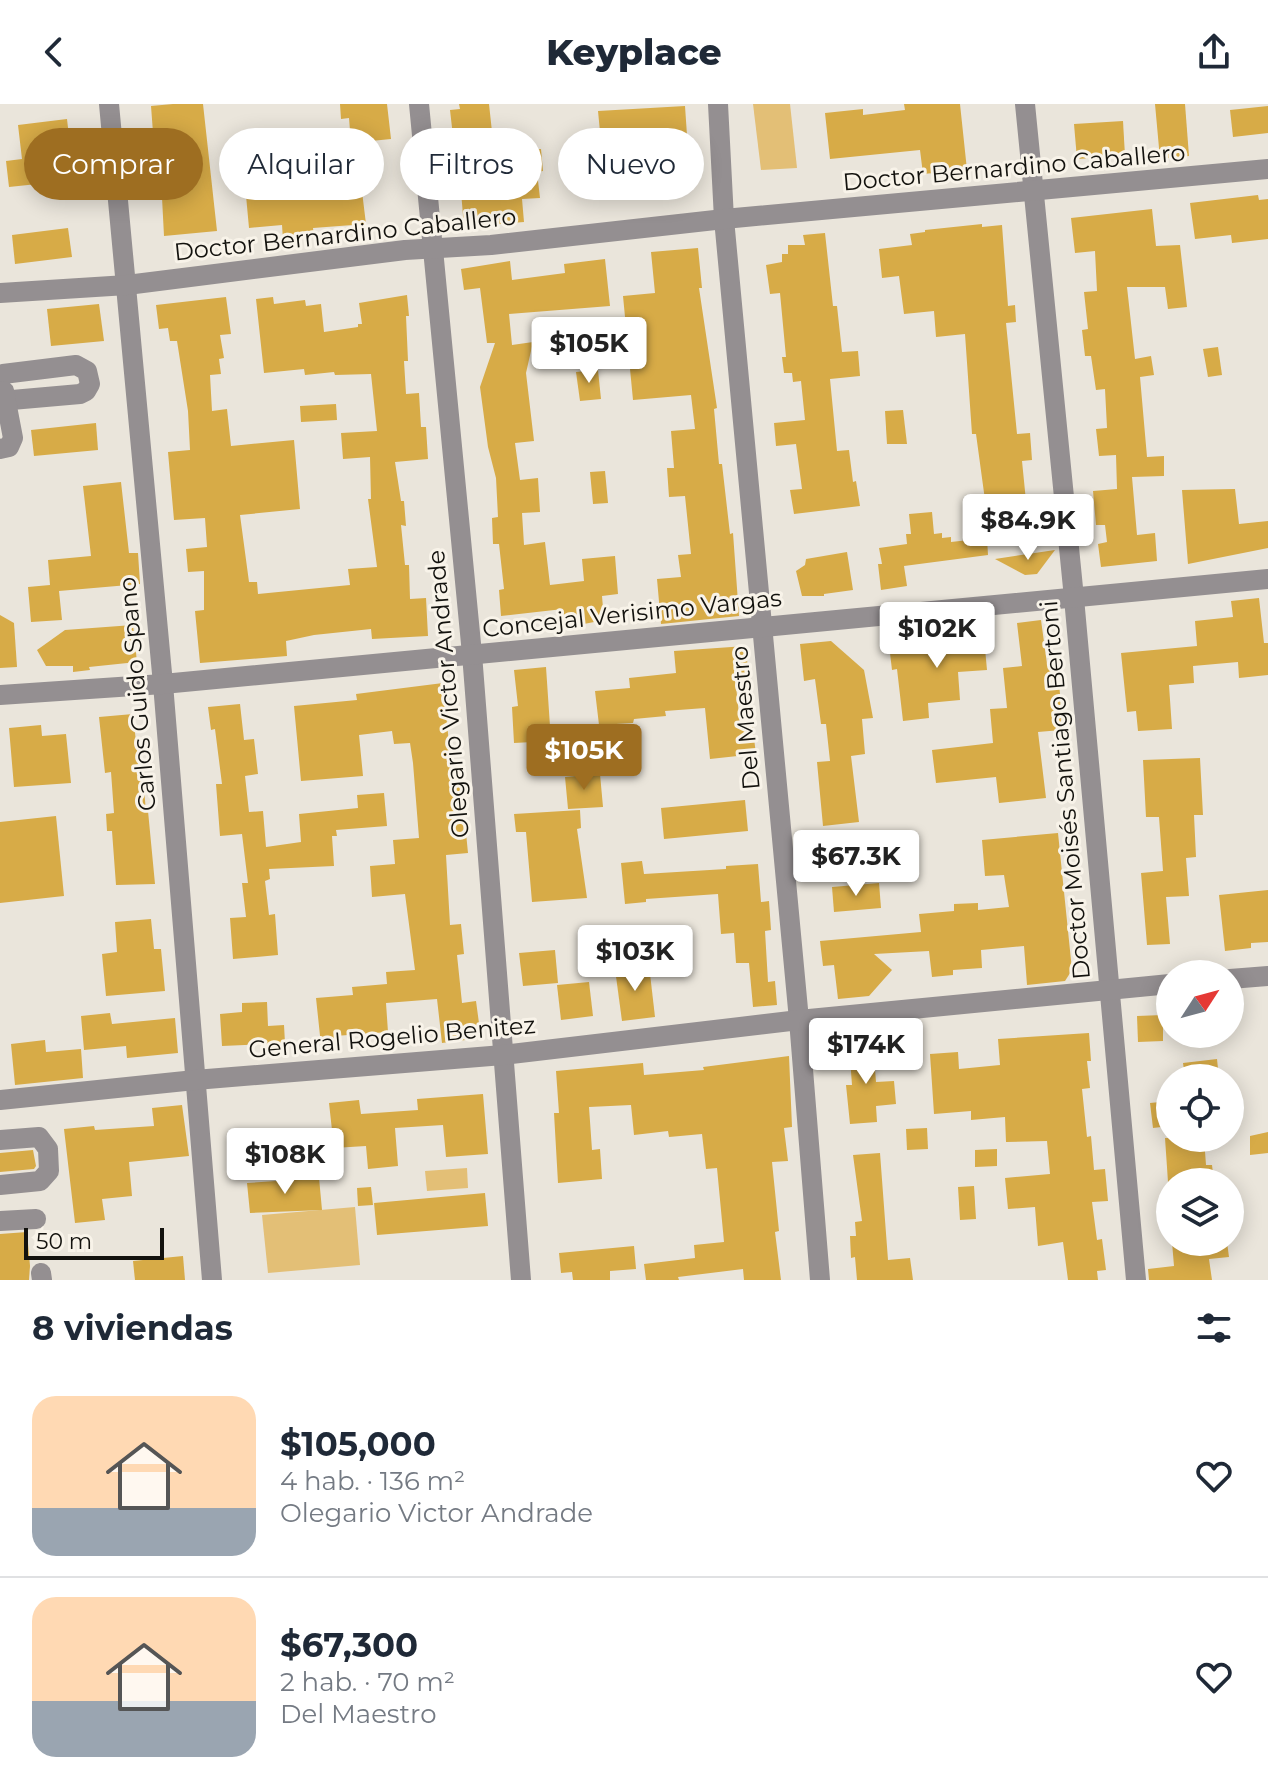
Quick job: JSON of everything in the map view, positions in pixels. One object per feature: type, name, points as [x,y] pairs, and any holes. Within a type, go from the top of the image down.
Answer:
[{"type":"street","name":"Carlos Guido Spano","points":[[109,104],[163,684],[212,1280]]},
{"type":"street","name":"Olegario Victor Andrade","points":[[419,104],[472,654],[521,1280]]},
{"type":"street","name":"Del Maestro","points":[[718,104],[724,219],[799,1020],[820,1280]]},
{"type":"street","name":"Doctor Moisés Santiago Bertoni","points":[[1025,104],[1136,1280]]},
{"type":"street","name":"Doctor Bernardino Caballero","points":[[0,293],[127,285],[724,219],[1268,169]]},
{"type":"street","points":[[0,449],[13,443],[2,401],[1,370],[76,365],[87,371],[90,378],[86,391],[80,394],[2,401]]},
{"type":"street","name":"Concejal Verisimo Vargas","points":[[0,695],[163,684],[1268,579]]},
{"type":"street","points":[[1244,978],[1268,976]]},
{"type":"street","name":"General Rogelio Benitez","points":[[0,1100],[195,1080],[503,1055],[799,1020],[1156,985]]},
{"type":"street","points":[[0,1140],[39,1137],[48,1149],[49,1171],[40,1181],[0,1185]]},
{"type":"street","points":[[0,1221],[36,1219]]},
{"type":"shaded area","points":[[753,104],[790,104],[797,168],[761,170]]},
{"type":"shaded area","points":[[467,1168],[468,1188],[427,1191],[425,1171]]},
{"type":"shaded area","points":[[355,1207],[360,1265],[268,1273],[262,1215]]},
{"type":"building","points":[[203,104],[217,231],[164,236],[162,200],[203,200],[203,128],[153,128],[151,106]]},
{"type":"building","points":[[340,104],[387,104],[391,139],[384,140],[384,128],[350,128],[349,118],[341,119]]},
{"type":"building","points":[[459,104],[489,104],[492,128],[452,128],[450,110],[460,109]]},
{"type":"building","points":[[904,104],[960,104],[967,170],[923,174],[920,150],[830,159],[825,113],[863,109],[863,115],[905,110]]},
{"type":"building","points":[[1155,104],[1185,104],[1189,156],[1160,159]]},
{"type":"building","points":[[685,106],[687,128],[600,128],[598,111]]},
{"type":"building","points":[[1268,106],[1268,133],[1233,137],[1230,110]]},
{"type":"building","points":[[67,119],[68,128],[24,128],[24,185],[9,187],[6,161],[22,159],[18,125]]},
{"type":"building","points":[[1123,121],[1125,156],[1077,159],[1074,124]]},
{"type":"building","points":[[1258,195],[1259,200],[1268,199],[1268,239],[1232,243],[1231,235],[1195,239],[1190,203]]},
{"type":"building","points":[[246,200],[363,200],[366,224],[313,228],[314,237],[283,240],[282,225],[249,228]]},
{"type":"building","points":[[462,200],[522,200],[524,222],[464,227]]},
{"type":"building","points":[[1152,209],[1156,246],[1180,245],[1187,307],[1168,309],[1165,287],[1127,287],[1135,359],[1151,356],[1154,375],[1140,377],[1147,457],[1164,456],[1164,476],[1132,477],[1137,535],[1155,533],[1157,561],[1101,567],[1098,544],[1107,542],[1105,525],[1096,525],[1093,491],[1117,489],[1116,455],[1099,456],[1096,429],[1107,428],[1105,389],[1096,390],[1091,356],[1085,356],[1082,330],[1088,329],[1084,292],[1097,291],[1095,251],[1075,253],[1071,218]]},
{"type":"building","points":[[982,224],[982,227],[1002,225],[1008,306],[1015,305],[1016,322],[1006,323],[1017,434],[1030,433],[1032,460],[1022,461],[1026,501],[1042,501],[1043,527],[1006,529],[1004,498],[985,500],[976,434],[972,434],[965,334],[936,337],[934,311],[904,314],[899,276],[882,278],[879,249],[912,245],[910,234],[925,230]]},
{"type":"building","points":[[68,228],[72,257],[15,264],[12,235]]},
{"type":"building","points":[[825,233],[833,306],[837,306],[842,352],[858,351],[860,376],[830,379],[837,451],[849,450],[860,506],[794,514],[790,490],[802,489],[796,444],[776,446],[774,423],[805,420],[801,381],[793,382],[792,373],[784,373],[782,357],[786,357],[780,293],[770,294],[766,265],[782,262],[782,254],[788,254],[788,245],[805,245],[803,235]]},
{"type":"building","points":[[698,248],[702,288],[699,288],[717,408],[714,409],[719,464],[722,464],[730,534],[733,533],[739,616],[661,624],[657,579],[681,577],[678,555],[691,554],[685,496],[669,497],[667,468],[674,468],[671,431],[695,429],[691,395],[633,400],[623,296],[655,293],[651,252]]},
{"type":"building","points":[[605,259],[610,306],[509,314],[512,345],[533,342],[526,373],[534,441],[515,443],[520,480],[538,478],[540,512],[522,513],[524,545],[545,542],[550,585],[584,581],[582,559],[615,556],[618,594],[602,596],[604,620],[584,624],[565,625],[563,609],[501,616],[499,590],[504,589],[499,544],[493,544],[492,518],[498,517],[496,478],[488,447],[480,387],[495,343],[487,343],[480,288],[464,290],[461,269],[510,261],[512,280],[565,273],[564,264]]},
{"type":"building","points":[[407,295],[406,394],[419,393],[421,427],[426,427],[428,459],[395,462],[401,501],[404,501],[406,526],[401,525],[405,565],[409,565],[410,599],[426,598],[428,636],[372,639],[371,629],[314,635],[286,641],[287,656],[200,663],[195,611],[204,610],[204,571],[188,572],[186,549],[207,547],[205,518],[174,520],[168,452],[190,450],[188,411],[177,341],[170,341],[168,328],[159,329],[156,305],[226,297],[231,334],[220,335],[224,358],[219,359],[221,374],[210,375],[212,411],[227,409],[231,446],[294,440],[300,509],[240,515],[249,582],[257,582],[258,594],[350,585],[348,569],[377,567],[368,499],[371,499],[370,457],[343,459],[341,433],[377,431],[371,374],[335,375],[334,372],[305,375],[304,369],[264,373],[256,299],[273,297],[274,304],[305,300],[306,306],[321,304],[324,332],[362,324],[359,303]]},
{"type":"building","points":[[99,304],[104,341],[51,346],[47,309]]},
{"type":"building","points":[[1218,347],[1222,375],[1208,377],[1203,349]]},
{"type":"building","points":[[598,370],[601,399],[580,401],[576,372]]},
{"type":"building","points":[[336,404],[337,420],[301,422],[300,406]]},
{"type":"building","points":[[903,410],[907,444],[887,444],[885,411]]},
{"type":"building","points":[[96,423],[98,450],[34,456],[31,430]]},
{"type":"building","points":[[605,471],[608,503],[593,504],[590,472]]},
{"type":"building","points":[[121,482],[129,553],[138,553],[140,584],[59,591],[62,620],[31,622],[28,587],[50,585],[48,560],[91,556],[83,486]]},
{"type":"building","points":[[1235,489],[1239,524],[1268,521],[1268,548],[1188,564],[1182,490]]},
{"type":"building","points":[[932,512],[934,534],[942,533],[942,538],[951,537],[951,542],[987,538],[988,555],[904,566],[907,586],[881,590],[879,548],[907,544],[906,534],[911,534],[909,514]]},
{"type":"building","points":[[1055,550],[1037,574],[1025,575],[995,559]]},
{"type":"building","points":[[847,552],[853,590],[824,596],[802,596],[796,571],[805,565],[806,559]]},
{"type":"building","points":[[1259,598],[1264,643],[1268,643],[1268,675],[1239,678],[1238,662],[1193,666],[1194,683],[1169,685],[1172,729],[1138,731],[1136,711],[1127,712],[1121,653],[1197,646],[1195,621],[1233,617],[1231,601]]},
{"type":"building","points":[[0,615],[14,623],[17,667],[0,668]]},
{"type":"building","points":[[1041,620],[1047,664],[1057,663],[1060,694],[1061,730],[1038,732],[1046,798],[999,803],[996,777],[936,783],[932,750],[993,743],[990,709],[1007,708],[1003,668],[1022,666],[1017,623]]},
{"type":"building","points":[[133,625],[137,662],[89,667],[90,670],[73,672],[73,666],[46,666],[37,650],[65,630]]},
{"type":"building","points":[[983,627],[987,670],[958,672],[960,700],[928,703],[929,718],[903,721],[897,669],[892,670],[890,653],[944,644],[943,631]]},
{"type":"building","points":[[831,641],[864,670],[873,718],[862,719],[865,754],[851,756],[859,822],[823,826],[817,762],[830,761],[826,724],[821,724],[815,679],[804,681],[800,644]]},
{"type":"building","points":[[746,646],[749,684],[736,686],[740,724],[752,723],[756,754],[710,759],[705,708],[665,711],[666,716],[634,719],[633,723],[599,725],[595,691],[630,688],[629,678],[676,673],[674,651]]},
{"type":"building","points":[[546,667],[551,741],[514,743],[512,707],[518,706],[514,670]]},
{"type":"building","points":[[443,683],[453,784],[460,784],[468,853],[446,855],[450,925],[461,924],[464,954],[457,955],[462,1003],[476,1001],[481,1038],[442,1043],[437,999],[386,1003],[388,1032],[335,1036],[336,1044],[321,1045],[316,998],[353,995],[352,987],[387,984],[386,972],[415,970],[405,894],[372,897],[370,866],[395,864],[393,840],[419,838],[410,743],[394,744],[392,731],[359,735],[363,776],[301,781],[294,706],[357,700],[356,694]]},
{"type":"building","points":[[240,704],[244,740],[254,739],[258,774],[245,776],[249,812],[263,811],[266,847],[301,842],[299,814],[358,808],[357,795],[384,793],[387,826],[336,830],[337,836],[332,836],[334,866],[269,869],[270,879],[265,881],[269,915],[275,914],[278,955],[233,959],[230,918],[246,917],[242,883],[248,883],[242,834],[220,836],[216,784],[222,784],[215,729],[211,730],[208,707]]},
{"type":"building","points":[[133,714],[140,779],[143,779],[148,811],[155,884],[116,885],[112,831],[107,831],[106,814],[114,813],[111,772],[105,773],[99,717]]},
{"type":"building","points":[[41,725],[42,736],[66,734],[71,783],[14,787],[9,728]]},
{"type":"building","points":[[1200,758],[1203,815],[1194,815],[1196,857],[1186,858],[1189,896],[1166,897],[1170,944],[1147,945],[1141,873],[1163,871],[1159,817],[1146,817],[1143,760]]},
{"type":"building","points":[[600,774],[603,807],[568,809],[565,777]]},
{"type":"building","points":[[745,800],[748,831],[664,839],[661,808]]},
{"type":"building","points":[[580,810],[581,828],[577,829],[587,898],[532,902],[526,832],[516,832],[514,814]]},
{"type":"building","points":[[56,816],[64,896],[0,903],[0,822]]},
{"type":"building","points":[[1058,833],[1072,970],[1065,981],[1027,985],[1024,946],[981,950],[982,968],[953,970],[953,975],[932,977],[929,951],[874,954],[892,970],[869,996],[838,999],[834,965],[823,966],[820,941],[921,932],[919,914],[954,911],[954,904],[978,903],[978,910],[1009,907],[1004,875],[985,876],[982,840]]},
{"type":"building","points":[[642,861],[644,874],[758,864],[761,902],[769,901],[771,930],[765,931],[768,982],[775,981],[777,1005],[753,1007],[749,963],[736,963],[734,933],[721,934],[718,894],[646,899],[646,902],[625,904],[621,863]]},
{"type":"building","points":[[879,883],[881,908],[834,912],[832,887]]},
{"type":"building","points":[[1268,890],[1268,942],[1251,943],[1251,948],[1225,951],[1219,895]]},
{"type":"building","points":[[151,919],[154,949],[161,949],[165,991],[106,996],[102,954],[117,952],[115,922]]},
{"type":"building","points":[[555,950],[558,983],[523,986],[519,953]]},
{"type":"building","points":[[649,965],[655,1017],[622,1021],[615,969]]},
{"type":"building","points":[[589,982],[593,1016],[561,1020],[557,985]]},
{"type":"building","points":[[267,1002],[268,1026],[284,1025],[285,1043],[222,1046],[220,1014],[242,1012],[242,1003]]},
{"type":"building","points":[[110,1013],[112,1024],[175,1018],[178,1053],[127,1058],[126,1046],[84,1050],[81,1016]]},
{"type":"building","points":[[1156,1015],[1156,1041],[1138,1042],[1137,1016]]},
{"type":"building","points":[[1089,1033],[1091,1061],[1087,1061],[1090,1088],[1082,1089],[1094,1170],[1105,1169],[1108,1201],[1092,1202],[1097,1240],[1102,1239],[1106,1270],[1097,1271],[1098,1280],[1068,1280],[1063,1242],[1038,1246],[1035,1207],[1008,1209],[1005,1178],[1050,1174],[1047,1141],[1006,1142],[1005,1117],[971,1120],[971,1111],[934,1114],[930,1054],[958,1052],[959,1069],[1000,1065],[998,1039]]},
{"type":"building","points":[[45,1040],[46,1052],[81,1049],[83,1078],[15,1085],[11,1044]]},
{"type":"building","points":[[873,1043],[876,1082],[894,1081],[896,1104],[876,1106],[877,1122],[850,1124],[846,1085],[852,1085],[849,1045]]},
{"type":"building","points":[[789,1056],[792,1127],[784,1128],[788,1161],[772,1162],[781,1280],[744,1280],[743,1269],[678,1277],[679,1280],[646,1280],[644,1264],[695,1258],[694,1245],[724,1242],[717,1168],[706,1169],[702,1134],[669,1137],[668,1131],[634,1135],[631,1105],[589,1107],[592,1150],[600,1149],[602,1179],[558,1183],[554,1113],[559,1113],[556,1071],[643,1063],[644,1075],[704,1070],[703,1067]]},
{"type":"building","points":[[1217,1059],[1218,1064],[1183,1064]]},
{"type":"building","points":[[483,1094],[488,1154],[446,1157],[443,1125],[395,1128],[398,1166],[368,1169],[366,1146],[334,1148],[329,1103],[359,1100],[361,1114],[418,1110],[417,1099]]},
{"type":"building","points":[[1156,1102],[1156,1128],[1153,1128],[1150,1103]]},
{"type":"building","points":[[182,1105],[189,1156],[129,1162],[132,1196],[102,1199],[105,1220],[75,1223],[64,1129],[154,1126],[152,1108]]},
{"type":"building","points":[[927,1128],[928,1149],[907,1150],[906,1129]]},
{"type":"building","points":[[1268,1132],[1268,1153],[1250,1155],[1250,1136]]},
{"type":"building","points":[[997,1149],[997,1166],[975,1167],[975,1150]]},
{"type":"building","points":[[33,1150],[34,1169],[0,1172],[0,1153]]},
{"type":"building","points":[[1166,1152],[1205,1152],[1206,1165],[1212,1165],[1212,1168],[1167,1168]]},
{"type":"building","points":[[880,1153],[888,1260],[910,1258],[913,1280],[857,1280],[855,1257],[851,1258],[850,1236],[856,1236],[855,1222],[862,1221],[853,1155]]},
{"type":"building","points":[[319,1178],[322,1210],[250,1213],[247,1183]]},
{"type":"building","points":[[974,1186],[976,1219],[960,1220],[958,1187]]},
{"type":"building","points":[[371,1187],[373,1205],[358,1206],[357,1188]]},
{"type":"building","points":[[485,1193],[488,1226],[377,1235],[374,1203]]},
{"type":"building","points":[[27,1232],[29,1280],[0,1280],[0,1234]]},
{"type":"building","points":[[634,1246],[636,1269],[610,1271],[610,1280],[573,1280],[572,1272],[561,1273],[559,1253]]},
{"type":"building","points":[[183,1256],[185,1280],[135,1280],[133,1261]]},
{"type":"building","points":[[1173,1256],[1229,1256],[1209,1259],[1212,1280],[1149,1280],[1148,1269],[1174,1266]]}]
